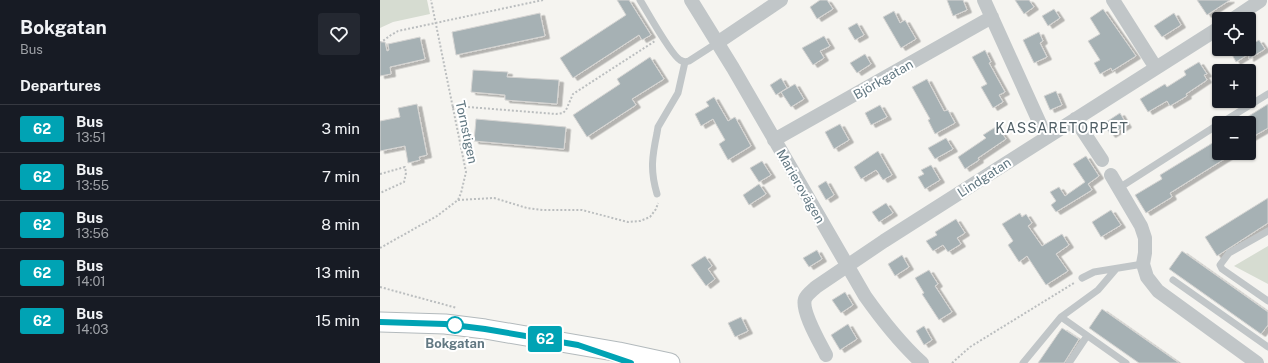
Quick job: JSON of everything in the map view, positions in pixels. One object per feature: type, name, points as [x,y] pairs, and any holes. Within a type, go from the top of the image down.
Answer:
[{"type":"street","name":"Marierovägen","points":[[691,0],[718,43],[865,296],[887,326],[909,352],[922,363]]},
{"type":"street","points":[[718,43],[781,0]]},
{"type":"street","points":[[984,0],[1046,137]]},
{"type":"street","points":[[1113,0],[1156,68]]},
{"type":"street","points":[[1244,12],[1260,2]]},
{"type":"street","name":"Björkgatan","points":[[774,140],[992,17]]},
{"type":"street","name":"Lindgatan","points":[[826,355],[805,311],[805,301],[807,295],[816,287],[884,241],[1212,32]]},
{"type":"street","points":[[1075,119],[1102,160]]},
{"type":"street","points":[[1111,175],[1141,226],[1145,238],[1143,264],[1147,277],[1158,290],[1257,363]]},
{"type":"street","points":[[380,322],[445,324],[485,329],[619,352],[670,363]]},
{"type":"street","points":[[578,345],[631,363]]},
{"type":"lane","points":[[640,0],[676,57],[685,62]]},
{"type":"lane","points":[[657,194],[652,169],[658,127],[678,93],[685,62],[718,43]]},
{"type":"lane","points":[[1233,116],[1268,94]]},
{"type":"lane","points":[[1119,188],[1212,129]]},
{"type":"lane","points":[[1268,231],[1229,253],[1220,266],[1222,269],[1268,301]]},
{"type":"lane","points":[[1082,278],[1094,272],[1143,264]]},
{"type":"lane","points":[[1023,363],[1061,317],[1098,290],[1116,269]]},
{"type":"lane","points":[[1173,280],[1268,347]]},
{"type":"lane","points":[[1061,317],[1126,363]]},
{"type":"lane","points":[[1069,363],[1087,336]]},
{"type":"path","name":"Tornstigen","points":[[431,0],[466,172],[458,200]]},
{"type":"path","points":[[380,43],[398,31],[544,0]]},
{"type":"path","points":[[452,107],[468,106],[556,114],[563,113],[566,110],[573,94],[663,36]]},
{"type":"path","points":[[380,174],[405,167],[406,173],[404,182],[380,193]]},
{"type":"path","points":[[380,248],[437,216],[458,200],[494,198],[527,208],[582,210],[594,212],[621,222],[633,222],[645,220],[654,213],[658,202],[657,194]]},
{"type":"path","points":[[952,363],[970,347],[1040,302],[1082,278]]},
{"type":"path","points":[[380,287],[457,308]]},
{"type":"shaded area","points":[[380,0],[427,0],[430,14],[393,22],[380,28]]},
{"type":"shaded area","points":[[1268,246],[1268,284],[1234,266]]},
{"type":"building","points":[[617,0],[629,0],[651,35],[642,40],[639,35],[573,78],[560,58],[626,15]]},
{"type":"building","points":[[820,0],[827,0],[833,9],[817,19],[810,7]]},
{"type":"building","points":[[947,0],[963,0],[967,10],[953,16]]},
{"type":"building","points":[[1015,0],[1029,0],[1034,7],[1024,14]]},
{"type":"building","points":[[1197,0],[1230,0],[1207,15]]},
{"type":"building","points":[[1054,9],[1060,18],[1048,26],[1042,16]]},
{"type":"building","points":[[1103,9],[1136,56],[1112,71],[1111,68],[1100,74],[1094,63],[1100,60],[1088,41],[1100,34],[1090,18]]},
{"type":"building","points":[[894,11],[900,23],[905,20],[916,39],[901,48],[883,17]]},
{"type":"building","points":[[540,13],[545,36],[456,55],[452,32]]},
{"type":"building","points":[[1174,13],[1181,25],[1162,37],[1154,26]]},
{"type":"building","points":[[857,23],[864,35],[855,40],[848,28]]},
{"type":"building","points":[[1039,32],[1043,41],[1040,43],[1047,57],[1034,63],[1023,40]]},
{"type":"building","points":[[824,36],[830,46],[820,51],[824,58],[813,65],[802,48]]},
{"type":"building","points":[[420,37],[425,59],[390,67],[391,74],[380,76],[380,42],[385,42],[387,51],[389,50],[388,44]]},
{"type":"building","points":[[1259,40],[1265,49],[1256,55],[1256,42]]},
{"type":"building","points":[[985,50],[991,62],[989,63],[1005,92],[999,95],[1003,102],[993,108],[981,87],[987,84],[972,57]]},
{"type":"building","points":[[865,54],[871,64],[857,73],[850,63]]},
{"type":"building","points":[[1233,56],[1246,56],[1236,62]]},
{"type":"building","points":[[650,57],[664,79],[632,99],[636,105],[587,137],[573,115],[620,84],[617,79]]},
{"type":"building","points":[[1199,62],[1207,74],[1204,75],[1207,80],[1186,94],[1187,96],[1170,106],[1167,101],[1148,112],[1140,99],[1165,84],[1167,87],[1186,75],[1184,71]]},
{"type":"building","points":[[473,70],[508,72],[507,77],[559,80],[557,104],[505,100],[505,95],[471,92]]},
{"type":"building","points":[[781,78],[787,88],[776,95],[770,85]]},
{"type":"building","points":[[927,79],[944,111],[948,110],[955,123],[935,134],[928,120],[930,119],[912,87]]},
{"type":"building","points":[[795,84],[804,99],[791,107],[781,92]]},
{"type":"building","points":[[1056,91],[1062,105],[1050,110],[1044,96]]},
{"type":"building","points":[[714,97],[728,121],[735,117],[751,146],[728,160],[719,144],[725,140],[713,119],[701,126],[695,114],[709,106],[706,102]]},
{"type":"building","points":[[417,104],[427,155],[419,157],[420,160],[408,163],[405,146],[380,151],[380,121],[400,117],[398,108]]},
{"type":"building","points":[[1268,104],[1268,128],[1256,135],[1256,116],[1249,116]]},
{"type":"building","points":[[880,105],[887,117],[871,125],[865,113]]},
{"type":"building","points":[[1120,113],[1127,125],[1111,135],[1103,124]]},
{"type":"building","points":[[476,119],[566,127],[564,149],[474,141]]},
{"type":"building","points":[[840,124],[849,140],[834,149],[825,132]]},
{"type":"building","points":[[997,126],[1006,139],[978,158],[979,160],[965,169],[958,157],[986,138],[983,135]]},
{"type":"building","points":[[946,138],[953,149],[935,159],[928,148]]},
{"type":"building","points":[[1212,143],[1212,160],[1223,160],[1170,193],[1172,197],[1146,213],[1135,195],[1162,179],[1160,175]]},
{"type":"building","points":[[878,151],[892,175],[883,180],[876,170],[861,179],[854,167]]},
{"type":"building","points":[[1086,156],[1099,176],[1088,184],[1092,190],[1056,212],[1051,205],[1056,201],[1050,192],[1059,187],[1065,196],[1085,182],[1073,164]]},
{"type":"building","points":[[762,161],[771,175],[759,182],[750,168]]},
{"type":"building","points":[[931,165],[940,180],[925,189],[918,177],[924,174],[921,170]]},
{"type":"building","points":[[826,181],[834,195],[826,200],[818,186]]},
{"type":"building","points":[[759,184],[766,194],[749,205],[743,195]]},
{"type":"building","points":[[1268,198],[1268,223],[1217,256],[1205,237]]},
{"type":"building","points":[[886,203],[893,213],[879,222],[872,212]]},
{"type":"building","points":[[1111,210],[1121,225],[1101,237],[1092,222]]},
{"type":"building","points":[[1020,213],[1022,217],[1026,214],[1032,223],[1028,226],[1042,246],[1062,234],[1069,245],[1056,254],[1068,271],[1046,285],[1027,256],[1019,262],[1008,245],[1013,241],[1002,224]]},
{"type":"building","points":[[956,219],[965,233],[957,238],[961,244],[948,252],[943,245],[933,251],[926,241],[937,235],[935,232]]},
{"type":"building","points":[[817,250],[822,259],[809,267],[803,258]]},
{"type":"building","points":[[1182,251],[1268,312],[1268,325],[1261,334],[1169,269]]},
{"type":"building","points":[[902,255],[909,267],[895,276],[888,264]]},
{"type":"building","points":[[705,256],[712,266],[708,269],[715,279],[706,286],[691,265]]},
{"type":"building","points":[[929,270],[938,284],[935,286],[952,312],[939,320],[922,294],[924,293],[915,278]]},
{"type":"building","points":[[845,292],[853,305],[841,313],[832,300]]},
{"type":"building","points":[[1102,309],[1179,363],[1139,363],[1089,328]]},
{"type":"building","points":[[741,317],[748,331],[735,337],[728,323]]},
{"type":"building","points":[[848,324],[857,339],[840,350],[831,335]]},
{"type":"building","points":[[924,326],[932,340],[924,345],[916,331]]},
{"type":"building","points":[[1062,328],[1079,339],[1064,363],[1038,363]]},
{"type":"bus line","name":"62","points":[[380,322],[445,324],[485,329],[578,345],[631,363]]},
{"type":"place","name":"Bokgatan","points":[[455,325]]},
{"type":"district","name":"KASSARETORPET","points":[[1062,128]]}]
